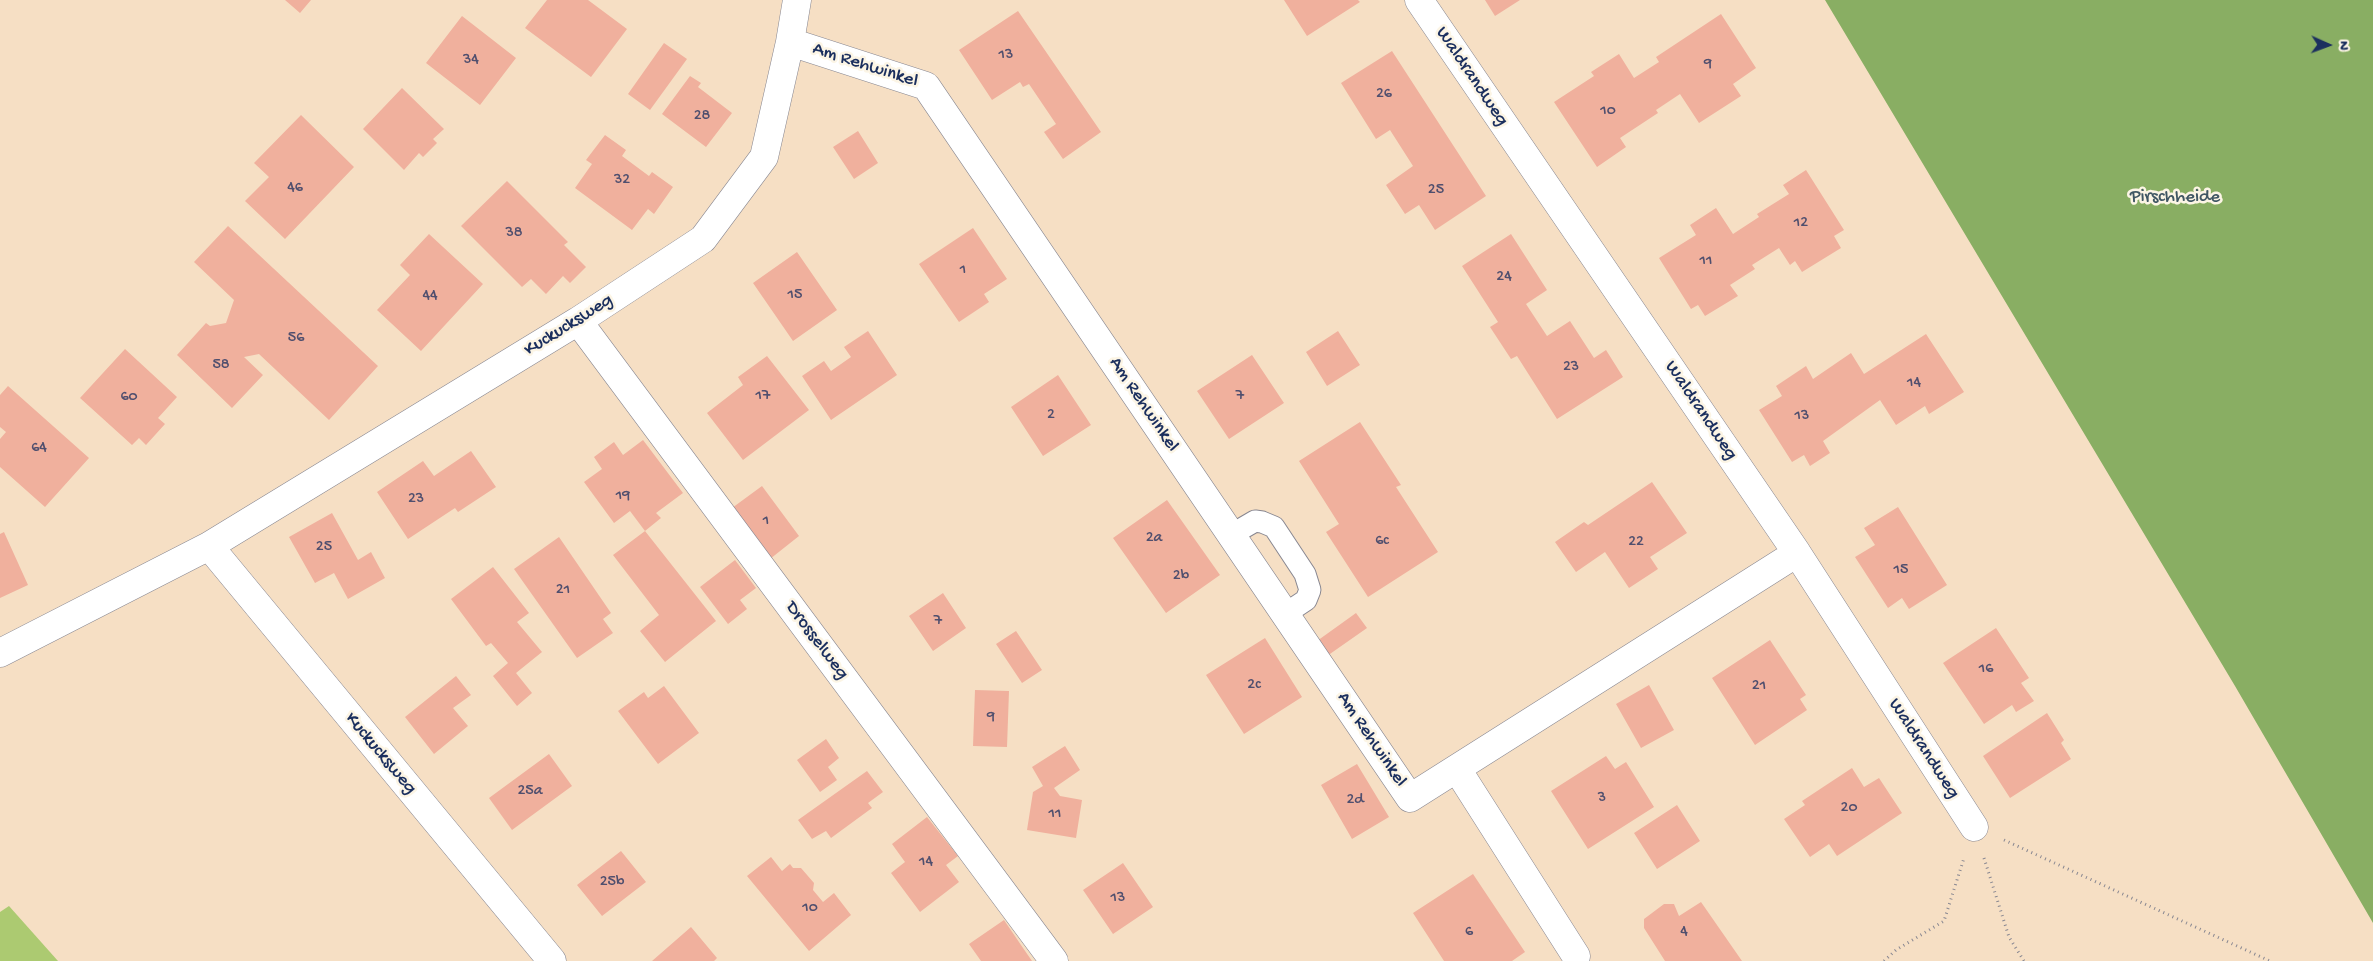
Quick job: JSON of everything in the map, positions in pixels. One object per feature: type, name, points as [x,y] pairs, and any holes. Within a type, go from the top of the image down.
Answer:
[{"type":"street","name":"Kuckucksweg","points":[[0,653],[209,546],[578,321],[702,239],[764,157],[790,42],[797,0]]},
{"type":"street","name":"Waldrandweg","points":[[1419,0],[1797,553],[1974,827]]},
{"type":"street","name":"Am Rehwinkel","points":[[790,42],[926,86],[1410,798],[1797,553]]},
{"type":"street","name":"Drosselweg","points":[[578,321],[1054,961]]},
{"type":"street","name":"Kuckucksweg","points":[[209,546],[552,961]]},
{"type":"street","points":[[1457,769],[1576,956]]},
{"type":"lane","points":[[1231,535],[1255,521],[1268,523],[1278,533],[1305,574],[1310,585],[1306,600],[1285,614]]},
{"type":"path","points":[[1884,961],[1896,950],[1944,921],[1974,827]]},
{"type":"path","points":[[1974,827],[2009,937],[2024,961]]},
{"type":"path","points":[[1974,827],[2270,961]]},
{"type":"green space","name":"Pirschheide","points":[[1825,0],[2373,0],[2373,923],[2235,686]]},
{"type":"green space","points":[[9,906],[58,961],[0,961],[0,912]]},
{"type":"building","points":[[285,0],[311,0],[300,13]]},
{"type":"building","points":[[547,0],[588,0],[627,29],[591,77],[525,28]]},
{"type":"building","points":[[1284,0],[1358,0],[1360,2],[1307,36]]},
{"type":"building","points":[[1485,0],[1520,0],[1495,16]]},
{"type":"building","points":[[1018,11],[1101,132],[1063,159],[1044,132],[1056,124],[1029,84],[1023,87],[1020,82],[992,100],[959,50]]},
{"type":"building","points":[[1721,14],[1756,68],[1733,84],[1741,96],[1699,123],[1680,94],[1656,110],[1658,113],[1620,138],[1626,147],[1597,167],[1554,102],[1594,76],[1591,72],[1619,54],[1634,78],[1659,62],[1656,57]]},
{"type":"building","points":[[462,16],[516,58],[480,105],[426,63]]},
{"type":"building","points":[[664,43],[687,59],[650,110],[628,94]]},
{"type":"building","points":[[1392,51],[1486,196],[1435,230],[1419,205],[1405,214],[1386,185],[1413,166],[1390,130],[1376,139],[1341,83]]},
{"type":"building","points":[[690,76],[701,83],[698,87],[732,113],[706,147],[662,114]]},
{"type":"building","points":[[402,88],[444,129],[433,139],[437,143],[423,157],[419,153],[404,170],[363,129]]},
{"type":"building","points":[[301,115],[354,167],[285,239],[245,201],[269,177],[254,163]]},
{"type":"building","points":[[858,131],[878,163],[854,179],[833,147]]},
{"type":"building","points":[[605,135],[626,150],[622,156],[649,176],[652,172],[673,187],[654,214],[648,209],[632,230],[575,188],[592,164],[586,160]]},
{"type":"building","points":[[1806,170],[1844,230],[1834,236],[1841,248],[1802,272],[1795,261],[1790,265],[1779,248],[1752,265],[1755,269],[1730,285],[1738,296],[1705,316],[1698,305],[1691,309],[1659,258],[1696,235],[1690,225],[1716,208],[1733,234],[1759,217],[1757,214],[1789,194],[1783,185]]},
{"type":"building","points":[[507,181],[568,242],[564,245],[586,267],[570,283],[563,276],[546,294],[531,279],[522,287],[461,226]]},
{"type":"building","points":[[228,226],[378,366],[329,420],[259,354],[244,357],[263,375],[232,408],[177,355],[206,323],[210,326],[226,323],[234,300],[194,262]]},
{"type":"building","points":[[973,228],[1007,279],[984,294],[989,302],[959,322],[919,264]]},
{"type":"building","points":[[429,234],[483,284],[421,351],[377,310],[410,275],[400,265]]},
{"type":"building","points":[[1511,234],[1547,290],[1526,304],[1547,336],[1570,321],[1594,358],[1606,350],[1623,377],[1557,419],[1517,356],[1511,359],[1490,327],[1498,322],[1462,266]]},
{"type":"building","points":[[797,252],[837,310],[793,341],[753,283]]},
{"type":"building","points":[[868,331],[897,375],[831,420],[802,376],[824,361],[831,371],[851,357],[844,347]]},
{"type":"building","points":[[1338,331],[1360,365],[1327,386],[1306,352]]},
{"type":"building","points":[[1926,334],[1964,392],[1929,414],[1925,406],[1896,425],[1880,400],[1823,441],[1830,453],[1810,466],[1804,455],[1792,462],[1759,410],[1782,396],[1776,386],[1806,366],[1813,379],[1851,353],[1864,374]]},
{"type":"building","points":[[125,349],[177,397],[158,418],[165,424],[146,445],[139,438],[132,445],[80,398]]},
{"type":"building","points":[[1252,355],[1284,403],[1229,439],[1197,391]]},
{"type":"building","points":[[767,356],[809,410],[743,460],[707,413],[743,385],[738,377]]},
{"type":"building","points":[[1058,375],[1091,425],[1043,456],[1011,407]]},
{"type":"building","points":[[8,386],[89,458],[45,507],[0,467],[0,439],[6,432],[0,427],[0,395]]},
{"type":"building","points":[[1360,422],[1401,485],[1396,487],[1438,552],[1368,597],[1326,532],[1339,524],[1299,461]]},
{"type":"building","points":[[643,440],[683,493],[656,513],[661,518],[645,531],[630,511],[614,523],[584,482],[602,469],[594,457],[614,442],[623,455]]},
{"type":"building","points":[[471,451],[496,487],[458,512],[455,508],[408,539],[377,492],[423,461],[434,476]]},
{"type":"building","points":[[1652,482],[1687,533],[1650,557],[1658,569],[1629,588],[1605,552],[1576,572],[1555,542],[1584,522],[1588,525]]},
{"type":"building","points":[[762,486],[799,536],[770,559],[732,508]]},
{"type":"building","points":[[1167,500],[1220,575],[1166,613],[1113,538]]},
{"type":"building","points":[[1898,507],[1947,585],[1909,609],[1902,598],[1888,608],[1855,557],[1875,545],[1864,528]]},
{"type":"building","points":[[332,513],[358,560],[371,552],[385,578],[348,599],[334,573],[315,583],[289,537]]},
{"type":"building","points":[[645,531],[716,621],[665,662],[640,631],[659,615],[613,555]]},
{"type":"building","points":[[4,532],[28,585],[0,598],[0,534]]},
{"type":"building","points":[[559,537],[611,613],[603,619],[613,633],[577,658],[514,569]]},
{"type":"building","points":[[735,560],[756,588],[740,600],[747,609],[728,624],[700,587]]},
{"type":"building","points":[[493,567],[529,613],[517,622],[542,652],[516,673],[532,693],[517,706],[493,676],[508,663],[491,643],[486,646],[451,599]]},
{"type":"building","points":[[943,593],[966,628],[933,651],[909,616]]},
{"type":"building","points":[[1356,613],[1367,628],[1327,656],[1317,641]]},
{"type":"building","points":[[1996,628],[2029,678],[2021,683],[2034,701],[2016,712],[2012,705],[1984,724],[1943,663]]},
{"type":"building","points":[[1016,631],[1042,670],[1022,683],[996,644]]},
{"type":"building","points":[[1265,638],[1302,697],[1244,734],[1206,675]]},
{"type":"building","points":[[1770,640],[1806,695],[1800,699],[1807,710],[1755,745],[1712,678]]},
{"type":"building","points":[[456,676],[471,695],[453,708],[468,726],[434,754],[405,717]]},
{"type":"building","points":[[1649,685],[1674,730],[1641,748],[1616,704]]},
{"type":"building","points":[[664,686],[699,733],[658,764],[618,711],[644,692],[648,698]]},
{"type":"building","points":[[975,690],[1009,691],[1007,747],[973,746]]},
{"type":"building","points":[[2047,713],[2064,740],[2061,743],[2071,759],[2010,798],[1983,756]]},
{"type":"building","points":[[826,739],[839,758],[828,767],[837,780],[820,792],[797,760]]},
{"type":"building","points":[[1065,746],[1080,770],[1054,788],[1060,796],[1082,800],[1076,838],[1027,830],[1033,792],[1043,786],[1032,767]]},
{"type":"building","points":[[549,754],[572,786],[512,830],[489,798]]},
{"type":"building","points":[[1606,756],[1615,769],[1626,762],[1654,807],[1588,849],[1551,791]]},
{"type":"building","points":[[1357,764],[1389,817],[1352,839],[1321,785]]},
{"type":"building","points":[[1852,768],[1864,787],[1879,778],[1902,813],[1837,856],[1829,844],[1810,857],[1784,819],[1805,805],[1802,801]]},
{"type":"building","points":[[867,771],[883,792],[868,803],[872,808],[831,838],[826,831],[812,839],[798,820]]},
{"type":"building","points":[[1677,805],[1700,841],[1657,869],[1634,833]]},
{"type":"building","points":[[927,817],[958,856],[946,865],[959,882],[920,912],[891,873],[905,862],[892,844]]},
{"type":"building","points":[[621,851],[646,882],[602,916],[577,885]]},
{"type":"building","points":[[771,857],[782,871],[790,864],[793,868],[801,868],[814,883],[813,890],[823,902],[834,893],[851,915],[809,951],[747,876]]},
{"type":"building","points":[[1123,863],[1153,907],[1113,934],[1083,890]]},
{"type":"building","points":[[1473,874],[1525,952],[1512,961],[1444,961],[1413,913]]},
{"type":"building","points":[[1701,902],[1742,961],[1665,961],[1644,928],[1644,919],[1664,904],[1674,904],[1679,916]]},
{"type":"building","points":[[1004,920],[1032,961],[981,961],[969,944]]},
{"type":"building","points":[[691,927],[717,958],[714,961],[652,961]]}]
